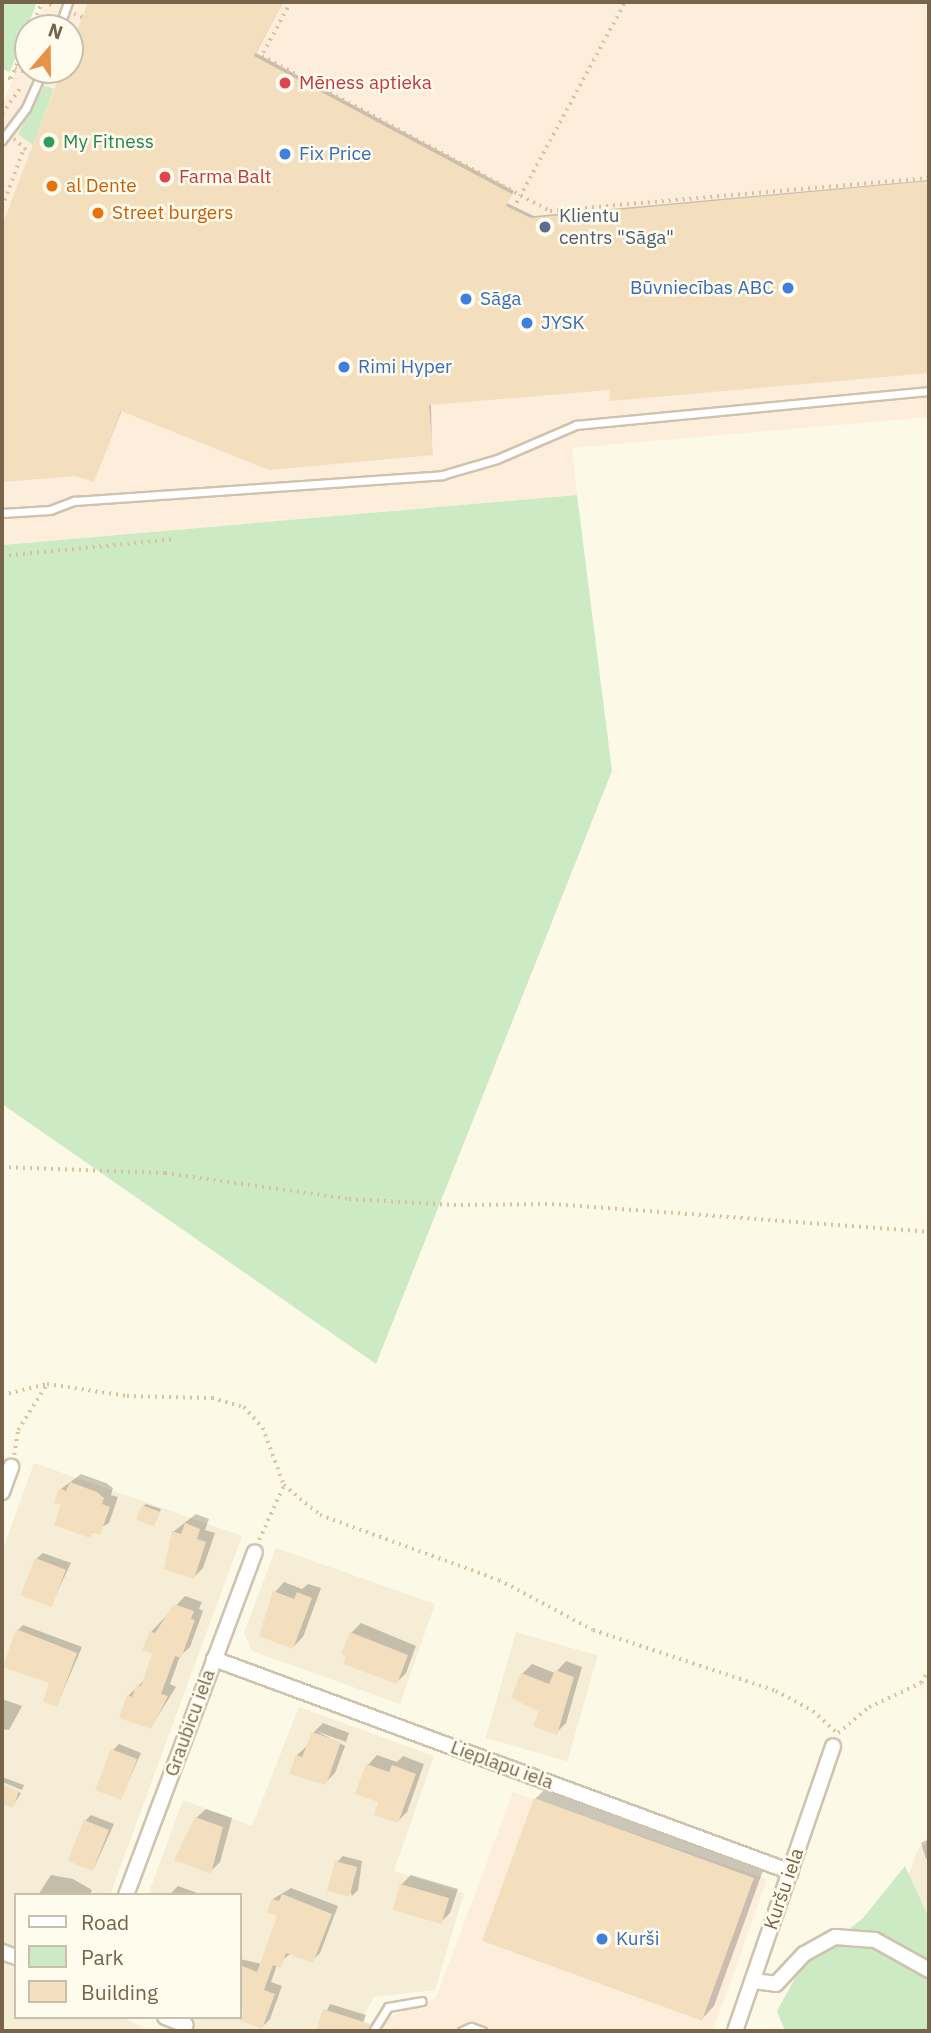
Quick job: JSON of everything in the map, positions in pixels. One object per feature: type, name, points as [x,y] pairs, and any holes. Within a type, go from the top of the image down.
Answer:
[{"type":"street","points":[[2,1492],[11,1467]]},
{"type":"street","name":"Graubicu iela","points":[[127,1893],[255,1552]]},
{"type":"street","name":"Lieplapu iela","points":[[214,1659],[791,1872]]},
{"type":"street","name":"Kuršu iela","points":[[735,2031],[835,1740]]},
{"type":"street","points":[[753,1981],[776,1984],[804,1954],[835,1937],[874,1940],[929,1970]]},
{"type":"street","points":[[170,2019],[186,2025]]},
{"type":"lane","points":[[2,140],[26,108],[37,84]]},
{"type":"lane","points":[[2,513],[50,510],[74,501],[243,486],[274,490],[442,475],[497,459],[586,423],[929,391]]},
{"type":"lane","points":[[373,2031],[388,2007],[421,2001]]},
{"type":"lane","points":[[463,2031],[471,2027],[482,2031]]},
{"type":"path","points":[[291,2],[262,56],[269,62],[550,211],[929,178]]},
{"type":"path","points":[[513,209],[625,2]]},
{"type":"path","points":[[2,75],[11,79],[14,71]]},
{"type":"path","points":[[2,114],[20,84]]},
{"type":"path","points":[[7,133],[30,153]]},
{"type":"path","points":[[9,205],[2,204],[24,148]]},
{"type":"path","points":[[2,556],[176,539]]},
{"type":"path","points":[[2,1167],[165,1173],[349,1199],[454,1205],[552,1204],[929,1232]]},
{"type":"path","points":[[11,1467],[18,1430],[47,1384]]},
{"type":"path","points":[[2,1395],[47,1384],[127,1396],[212,1398],[244,1407],[263,1428],[284,1485],[320,1516],[499,1580],[593,1630],[776,1691],[813,1711],[835,1740],[869,1707],[920,1684],[929,1671]]},
{"type":"path","points":[[255,1552],[265,1520],[284,1485]]},
{"type":"shaded area","points":[[44,2],[929,2],[929,417],[572,448],[577,495],[2,545],[2,106],[14,76],[14,84],[84,84],[84,14],[39,14]]},
{"type":"shaded area","points":[[34,1463],[242,1536],[111,1893],[14,1893],[14,1948],[2,1943],[2,1552]]},
{"type":"shaded area","points":[[276,1548],[435,1604],[400,1704],[252,1651],[244,1633]]},
{"type":"shaded area","points":[[516,1632],[598,1655],[567,1761],[486,1738]]},
{"type":"shaded area","points":[[299,1707],[434,1756],[394,1871],[464,1893],[435,1990],[374,1997],[355,2031],[184,2031],[186,2019],[242,2019],[242,1893],[149,1893],[183,1800],[252,1826]]},
{"type":"shaded area","name":"Kurši","points":[[513,1792],[767,1879],[713,2031],[378,2031],[385,2019],[436,1998]]},
{"type":"shaded area","points":[[929,1843],[929,1934],[893,1915],[919,1847]]},
{"type":"shaded area","points":[[2,1962],[14,1967],[14,2019],[126,2019],[150,2031],[2,2031]]},
{"type":"green space","points":[[2,2],[37,2],[32,14],[14,14],[14,62],[10,72],[2,69]]},
{"type":"green space","points":[[44,86],[54,89],[33,145],[18,134]]},
{"type":"green space","points":[[577,495],[612,771],[376,1364],[2,1104],[2,545]]},
{"type":"green space","points":[[905,1866],[929,1918],[929,2031],[785,2031],[777,2011],[800,1969],[863,1918]]},
{"type":"building","name":"Sāga","points":[[88,2],[283,2],[254,56],[512,194],[506,206],[531,218],[929,181],[929,373],[610,401],[609,390],[429,405],[433,455],[269,470],[121,411],[94,482],[75,476],[2,482],[2,225],[57,84],[84,84],[83,14]]},
{"type":"building","points":[[70,1482],[97,1492],[104,1498],[102,1504],[110,1507],[100,1535],[92,1532],[90,1538],[54,1525],[61,1505],[54,1503],[59,1488],[66,1491]]},
{"type":"building","points":[[142,1505],[160,1512],[154,1527],[136,1520]]},
{"type":"building","points":[[185,1523],[200,1529],[197,1539],[206,1542],[194,1579],[164,1569],[172,1531],[181,1534]]},
{"type":"building","points":[[35,1558],[66,1570],[51,1607],[21,1595]]},
{"type":"building","points":[[273,1591],[294,1599],[297,1592],[312,1598],[293,1649],[259,1636]]},
{"type":"building","points":[[174,1604],[194,1611],[191,1619],[195,1620],[181,1658],[175,1656],[161,1694],[168,1696],[151,1729],[119,1718],[127,1695],[132,1697],[136,1685],[141,1686],[152,1654],[142,1650],[150,1631],[155,1633]]},
{"type":"building","points":[[16,1629],[77,1653],[57,1707],[43,1701],[49,1683],[3,1667]]},
{"type":"building","points":[[350,1632],[408,1655],[397,1684],[343,1664],[346,1656],[341,1654]]},
{"type":"building","points":[[555,1670],[574,1677],[557,1735],[533,1726],[539,1712],[511,1698],[521,1673],[549,1684]]},
{"type":"building","points":[[312,1732],[341,1742],[326,1785],[289,1774],[296,1755],[302,1757]]},
{"type":"building","points":[[111,1749],[137,1759],[121,1800],[95,1790]]},
{"type":"building","points":[[366,1764],[389,1772],[392,1765],[416,1774],[398,1823],[374,1815],[378,1802],[355,1794]]},
{"type":"building","points":[[2,1784],[19,1791],[13,1808],[2,1804]]},
{"type":"building","name":"Kurši","points":[[534,1798],[754,1878],[702,2021],[482,1941]]},
{"type":"building","points":[[195,1817],[223,1827],[211,1874],[174,1860]]},
{"type":"building","points":[[84,1820],[109,1830],[93,1871],[68,1861]]},
{"type":"building","points":[[335,1861],[357,1867],[349,1897],[327,1891]]},
{"type":"building","points":[[400,1884],[449,1898],[442,1924],[393,1910]]},
{"type":"building","points":[[282,1894],[332,1914],[313,1963],[286,1953],[281,1968],[273,1965],[264,1990],[275,1994],[262,2029],[240,2021],[244,2008],[242,1966],[257,1972],[277,1916],[267,1912],[272,1899],[279,1901]]},
{"type":"building","points":[[323,2009],[370,2024],[367,2031],[316,2031]]},
{"type":"place","name":"Mēness aptieka","points":[[285,83]]},
{"type":"place","name":"My Fitness","points":[[49,142]]},
{"type":"place","name":"Fix Price","points":[[285,154]]},
{"type":"place","name":"Farma Balt","points":[[165,177]]},
{"type":"place","name":"al Dente","points":[[52,186]]},
{"type":"place","name":"Street burgers","points":[[98,213]]},
{"type":"place","name":"Klientu centrs \"Sāga\"","points":[[545,227]]},
{"type":"place","name":"Būvniecības ABC","points":[[788,288]]},
{"type":"place","name":"Sāga","points":[[466,299]]},
{"type":"place","name":"JYSK","points":[[527,323]]},
{"type":"place","name":"Rimi Hyper","points":[[344,367]]},
{"type":"place","name":"Kurši","points":[[602,1939]]}]
